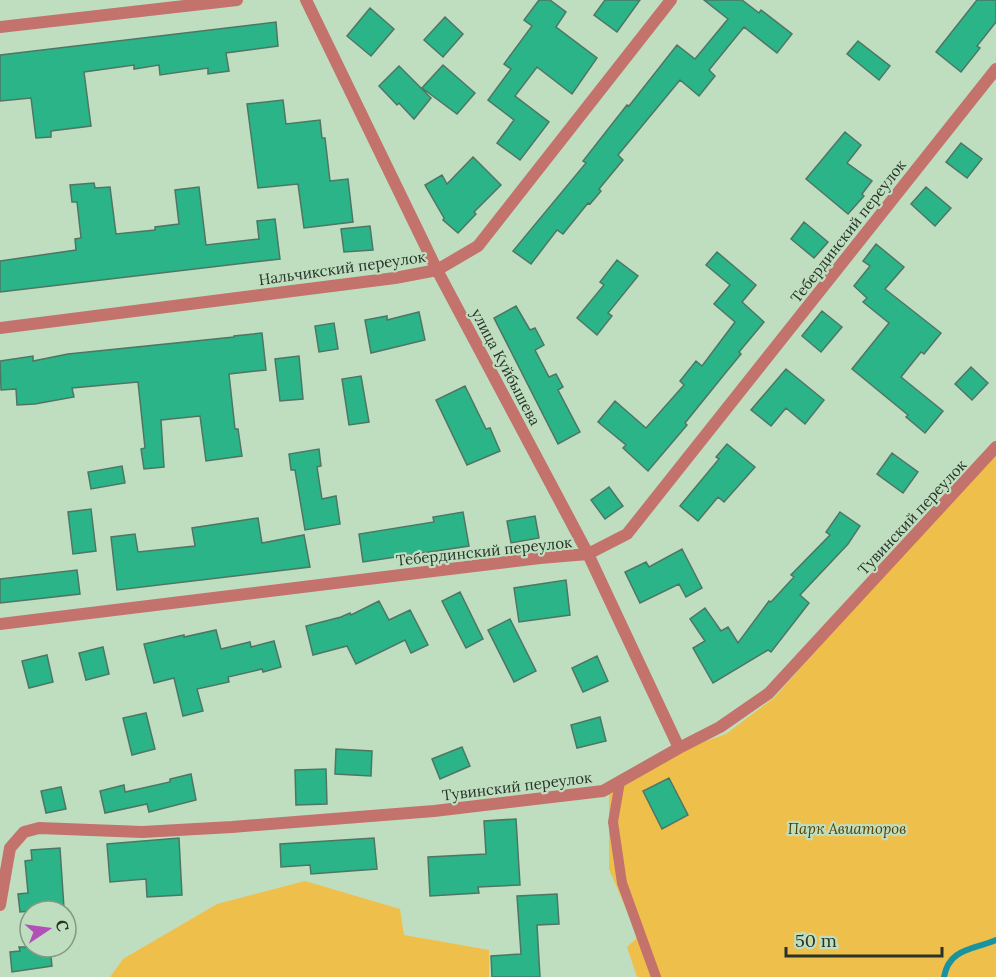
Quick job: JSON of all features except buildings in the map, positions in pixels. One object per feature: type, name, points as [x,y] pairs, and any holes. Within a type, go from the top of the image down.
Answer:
[{"type":"street","points":[[0,27],[237,0]]},
{"type":"street","name":"улица Куйбышева","points":[[306,0],[437,270],[588,554],[679,748]]},
{"type":"street","name":"Нальчикский переулок","points":[[0,328],[395,278],[437,270],[478,246],[671,0]]},
{"type":"street","name":"Тебердинский переулок","points":[[0,624],[528,559],[588,554],[627,534],[996,69]]},
{"type":"street","name":"Тувинский переулок","points":[[0,905],[10,848],[24,832],[39,828],[142,832],[410,813],[603,791],[720,727],[769,693],[996,447]]},
{"type":"lane","points":[[620,782],[613,822],[622,883],[656,977]]},
{"type":"green space","name":"Парк Авиаторов","points":[[996,444],[996,977],[637,977],[627,947],[638,937],[609,869],[609,793],[681,750],[726,734],[775,697]]},
{"type":"green space","points":[[305,881],[400,909],[404,935],[489,950],[489,977],[110,977],[123,959],[217,904]]},
{"type":"waterway","points":[[944,977],[951,960],[957,955],[996,940]]}]
